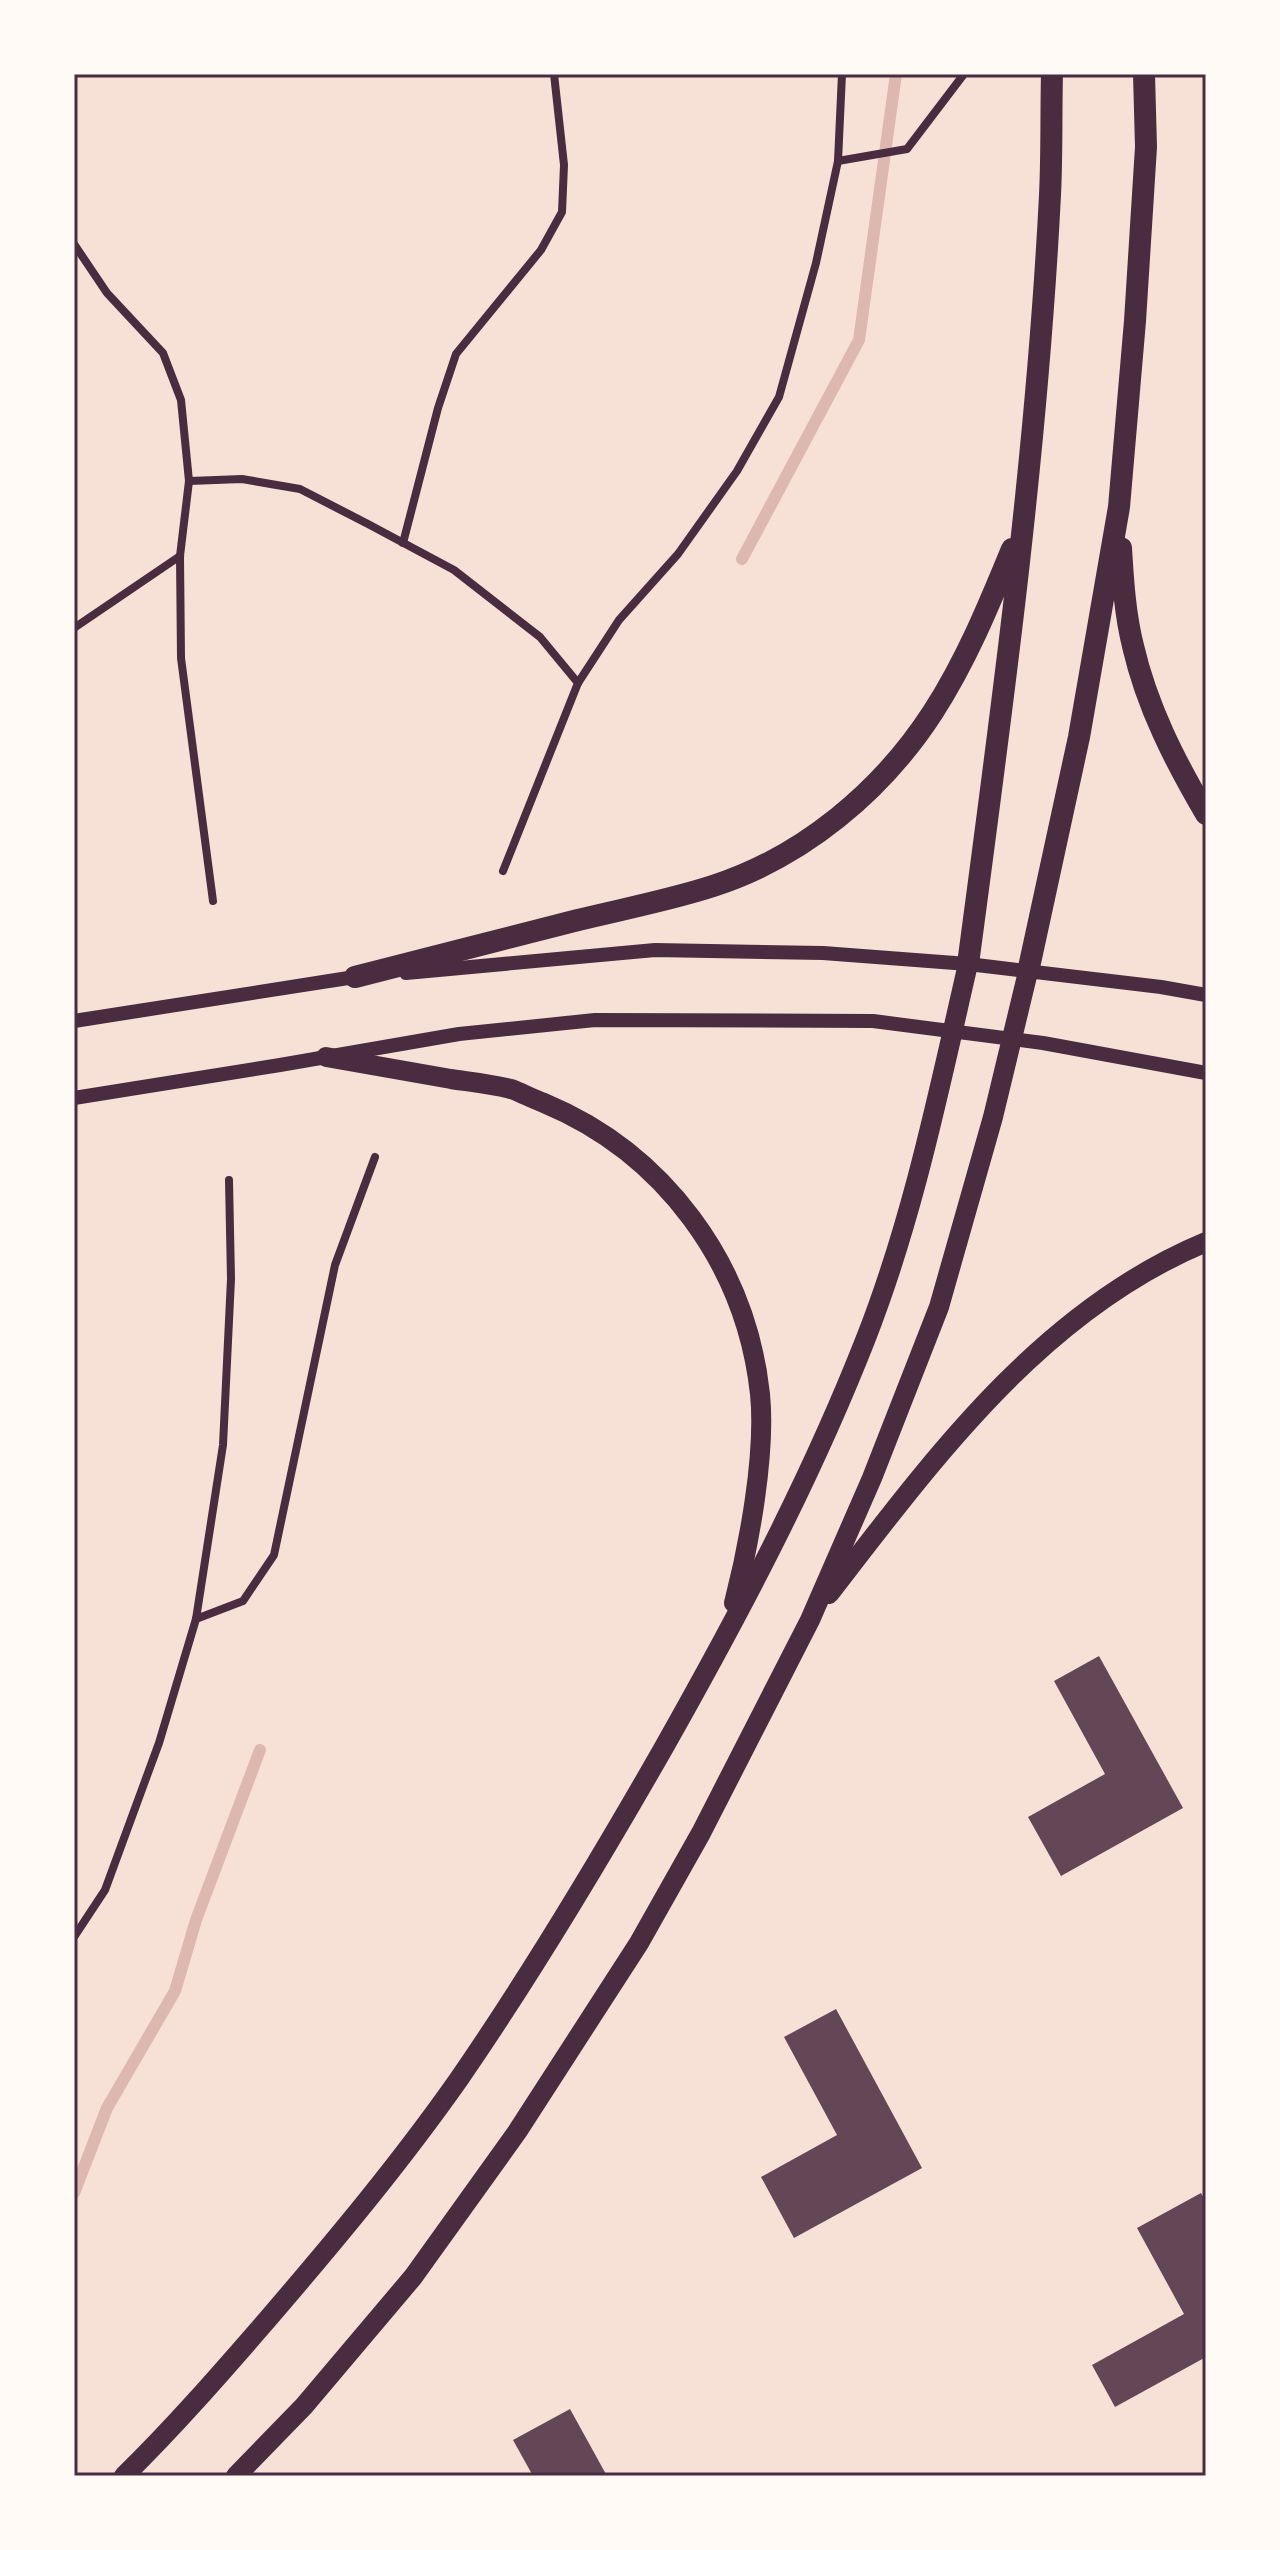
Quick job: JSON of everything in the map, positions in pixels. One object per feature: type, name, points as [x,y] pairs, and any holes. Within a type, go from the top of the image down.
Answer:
[{"type":"highway","points":[[968,964],[1030,460],[1050,194],[1052,74]]},
{"type":"highway","points":[[1028,972],[1079,737],[1119,507],[1146,147],[1144,74]]},
{"type":"highway","points":[[1119,507],[1124,587],[1132,644],[1164,739],[1206,814]]},
{"type":"highway","points":[[355,977],[714,886],[799,845],[881,778],[932,713],[980,626],[1023,522]]},
{"type":"main road","points":[[124,2476],[236,2355],[359,2212],[458,2080],[631,1805],[725,1638],[809,1474],[867,1335],[916,1186],[968,964]]},
{"type":"main road","points":[[236,2476],[304,2406],[413,2277],[517,2132],[639,1943],[701,1833],[810,1620],[872,1478],[939,1307],[993,1117],[1028,972]]},
{"type":"main road","points":[[326,1057],[511,1090],[577,1117],[635,1157],[696,1221],[716,1255],[738,1305],[753,1347],[760,1396],[760,1443],[753,1505],[742,1570],[725,1638]]},
{"type":"main road","points":[[810,1620],[900,1502],[1005,1381],[1090,1309],[1145,1273],[1206,1242]]},
{"type":"street","points":[[403,543],[438,408],[456,354],[541,250],[562,212],[564,165],[554,74]]},
{"type":"street","points":[[503,871],[578,683],[619,620],[678,554],[737,471],[779,397],[816,263],[838,161],[842,74]]},
{"type":"street","points":[[838,161],[907,149],[964,74]]},
{"type":"street","points":[[74,244],[107,293],[163,353],[181,400],[189,481],[180,556],[181,658],[213,901]]},
{"type":"street","points":[[189,481],[242,479],[300,489],[454,570],[540,637],[578,683]]},
{"type":"street","points":[[74,628],[180,556]]},
{"type":"street","points":[[74,1021],[355,977],[655,950],[823,953],[968,964],[1206,995]]},
{"type":"street","points":[[74,1098],[459,1034],[595,1020],[873,1021],[1012,1039],[1206,1073]]},
{"type":"street","points":[[196,1619],[243,1601],[274,1555],[335,1265],[375,1157]]},
{"type":"street","points":[[74,1937],[105,1890],[159,1743],[196,1619],[223,1445],[231,1279],[229,1180]]},
{"type":"building","points":[[1099,1656],[1183,1808],[1061,1876],[1028,1817],[1105,1774],[1054,1681]]},
{"type":"building","points":[[836,2009],[922,2168],[794,2238],[761,2177],[837,2135],[784,2037]]},
{"type":"building","points":[[1201,2193],[1206,2202],[1206,2357],[1115,2407],[1092,2365],[1184,2314],[1137,2228]]},
{"type":"building","points":[[570,2409],[607,2476],[533,2476],[513,2440]]},
{"type":"waterway","points":[[742,559],[859,340],[896,74]]},
{"type":"waterway","points":[[74,2193],[107,2108],[175,1991],[196,1920],[260,1750]]}]
